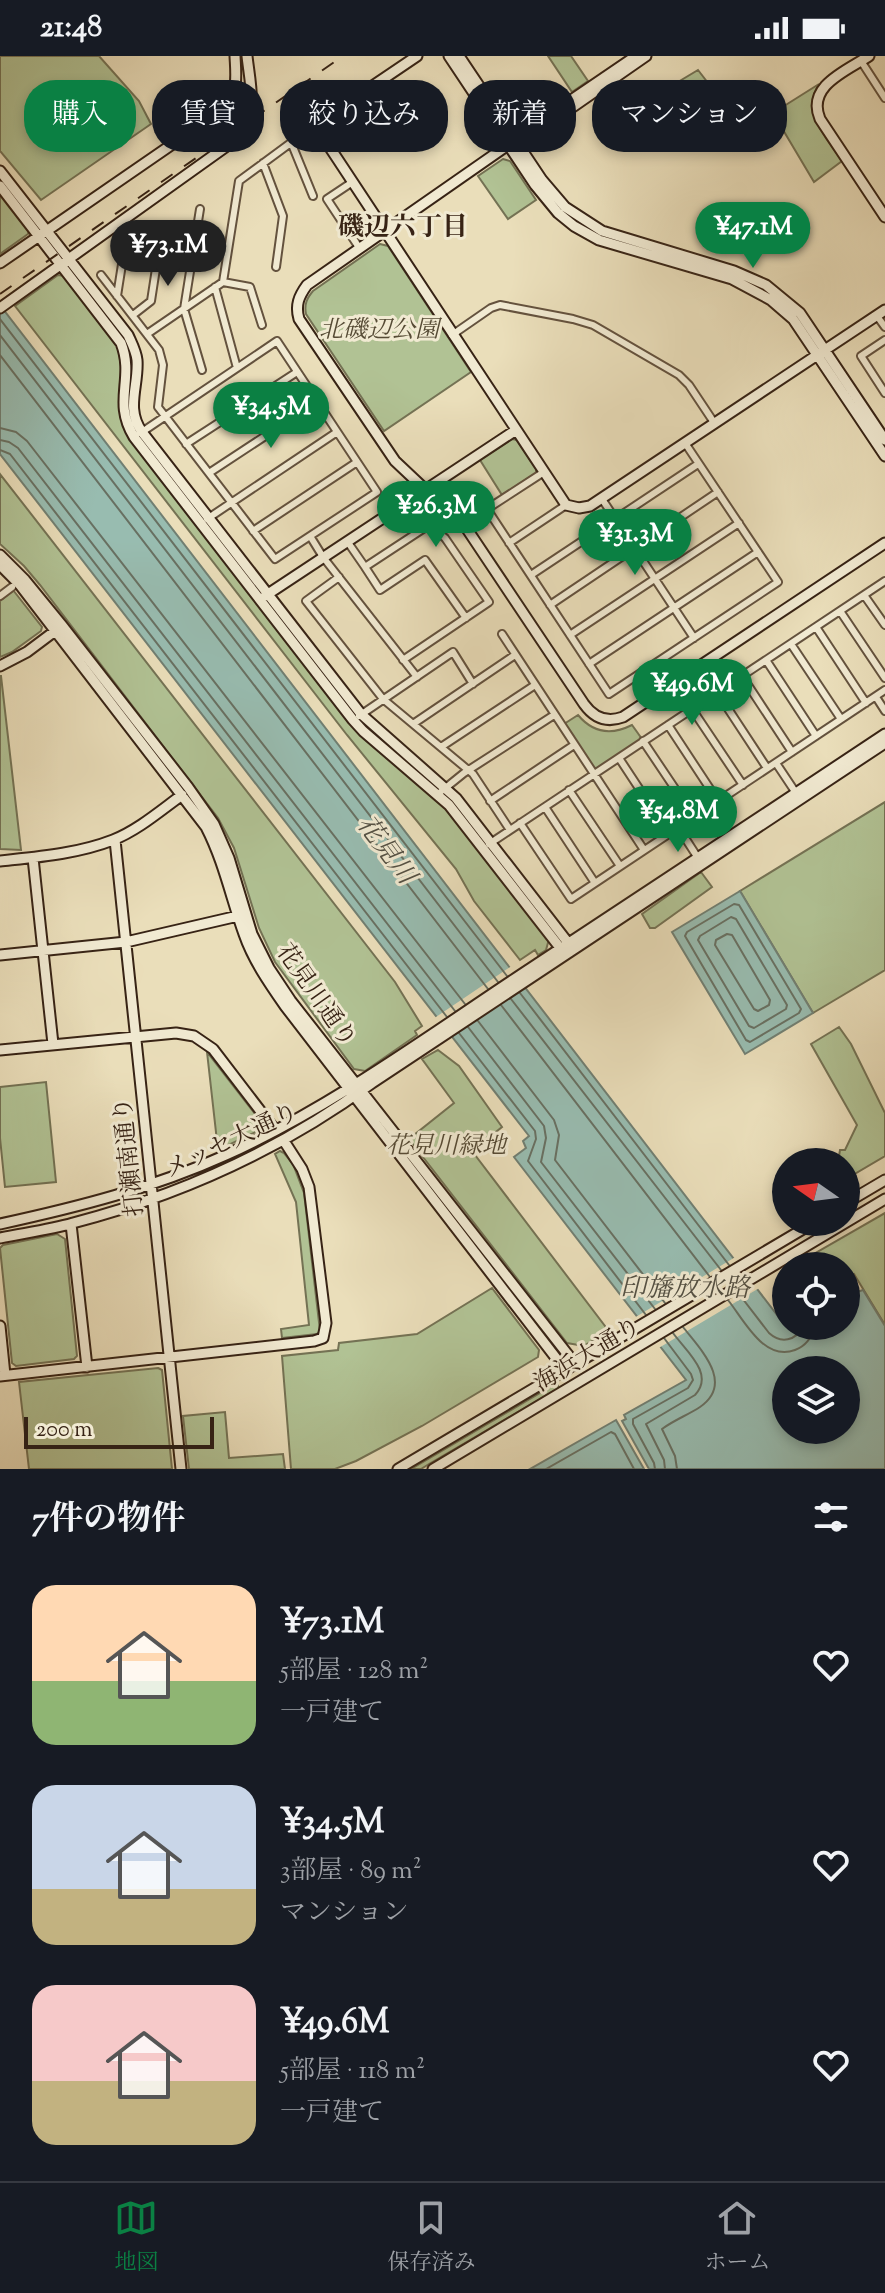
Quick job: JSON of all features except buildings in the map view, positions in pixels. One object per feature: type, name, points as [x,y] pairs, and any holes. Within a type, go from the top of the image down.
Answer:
[{"type":"street","points":[[0,263],[230,103],[236,87],[235,56]]},
{"type":"street","points":[[0,308],[242,134],[249,124],[252,108],[247,56]]},
{"type":"street","points":[[382,80],[417,56]]},
{"type":"street","points":[[449,56],[467,80]]},
{"type":"street","points":[[459,56],[474,80]]},
{"type":"street","points":[[576,98],[636,56]]},
{"type":"street","points":[[576,102],[646,56]]},
{"type":"street","points":[[885,98],[865,59],[822,88],[816,110],[885,217]]},
{"type":"street","points":[[223,282],[238,184],[242,177],[280,150]]},
{"type":"street","points":[[295,152],[313,196]]},
{"type":"street","points":[[332,152],[566,505]]},
{"type":"street","points":[[500,152],[307,285],[300,295],[297,311],[299,319],[388,451],[467,529],[587,709],[595,716],[610,720],[623,717],[885,543]]},
{"type":"street","points":[[520,152],[559,201],[579,218],[612,234],[734,271],[766,285],[800,313],[884,453]]},
{"type":"street","points":[[263,163],[283,216],[276,267]]},
{"type":"street","points":[[0,171],[65,261],[128,335],[134,348],[137,369],[132,405],[138,434],[357,717],[363,731],[442,791],[566,949]]},
{"type":"street","points":[[351,183],[327,199],[360,249]]},
{"type":"street","points":[[0,186],[44,234]]},
{"type":"street","points":[[200,209],[184,309],[202,370]]},
{"type":"street","points":[[133,315],[151,301],[161,236]]},
{"type":"street","points":[[117,296],[123,258]]},
{"type":"street","points":[[101,275],[147,334],[162,359],[158,407],[165,416],[186,444],[275,559],[377,492],[277,341],[237,368],[165,416],[138,434]]},
{"type":"street","points":[[147,334],[223,282],[250,287],[262,325]]},
{"type":"street","points":[[215,287],[237,368]]},
{"type":"street","points":[[452,335],[500,305],[583,321],[679,375],[715,424]]},
{"type":"street","points":[[509,543],[566,505],[584,508],[602,499],[881,313],[885,327]]},
{"type":"street","points":[[885,340],[861,356],[885,393]]},
{"type":"street","points":[[822,353],[885,440]]},
{"type":"street","points":[[186,444],[297,372]]},
{"type":"street","points":[[209,473],[317,402]]},
{"type":"street","points":[[264,597],[516,430]]},
{"type":"street","points":[[205,520],[337,432]]},
{"type":"street","points":[[544,472],[487,509],[609,694],[778,582],[685,443]]},
{"type":"street","points":[[253,531],[357,462]]},
{"type":"street","points":[[531,575],[698,464]]},
{"type":"street","points":[[550,605],[718,492]]},
{"type":"street","points":[[602,499],[694,638]]},
{"type":"street","points":[[570,635],[739,523]]},
{"type":"street","points":[[365,567],[429,525],[445,538],[489,602],[403,660]]},
{"type":"street","points":[[310,536],[417,677]]},
{"type":"street","points":[[347,541],[380,590],[425,560],[466,618]]},
{"type":"street","points":[[589,664],[758,552]]},
{"type":"street","name":"花見川通り","points":[[0,555],[61,624],[205,811],[221,839],[252,934],[269,968],[355,1090],[566,1371]]},
{"type":"street","name":"花見川通り","points":[[0,565],[20,585],[206,827],[222,861],[245,938],[262,973],[285,1006],[576,1365]]},
{"type":"street","points":[[339,577],[306,601],[383,699],[469,771],[510,830]]},
{"type":"street","points":[[486,845],[885,581]]},
{"type":"street","points":[[0,596],[12,587]]},
{"type":"street","points":[[864,595],[885,625]]},
{"type":"street","points":[[840,611],[885,678]]},
{"type":"street","points":[[816,627],[866,703]]},
{"type":"street","points":[[0,666],[27,652],[55,631]]},
{"type":"street","points":[[502,634],[644,850]]},
{"type":"street","points":[[791,644],[841,719]]},
{"type":"street","points":[[357,717],[453,652],[473,684]]},
{"type":"street","points":[[413,724],[515,655]]},
{"type":"street","points":[[766,660],[816,736]]},
{"type":"street","points":[[742,676],[792,752]]},
{"type":"street","points":[[441,747],[535,685]]},
{"type":"street","points":[[520,823],[571,899],[885,690]]},
{"type":"street","points":[[717,692],[767,768]]},
{"type":"street","points":[[876,697],[885,711]]},
{"type":"street","points":[[692,709],[743,785]]},
{"type":"street","points":[[442,791],[554,715]]},
{"type":"street","points":[[668,725],[718,801]]},
{"type":"street","points":[[798,797],[885,734]]},
{"type":"street","points":[[643,741],[694,817]]},
{"type":"street","points":[[355,1090],[700,861],[885,743]]},
{"type":"street","points":[[490,801],[574,745]]},
{"type":"street","points":[[619,758],[669,834]]},
{"type":"street","points":[[776,763],[798,797]]},
{"type":"street","points":[[569,790],[620,866]]},
{"type":"street","points":[[0,861],[33,858],[115,840],[182,795]]},
{"type":"street","points":[[545,807],[595,883]]},
{"type":"street","points":[[678,827],[700,861]]},
{"type":"street","name":"打瀬南通り","points":[[115,840],[181,1469]]},
{"type":"street","points":[[33,858],[53,1044]]},
{"type":"street","points":[[0,955],[126,942],[238,916]]},
{"type":"street","points":[[0,1050],[185,1034],[204,1041],[213,1049],[275,1130]]},
{"type":"street","name":"メッセ大通り","points":[[0,1224],[151,1186],[225,1156],[333,1098],[355,1090]]},
{"type":"street","name":"メッセ大通り","points":[[0,1238],[71,1224],[153,1198],[227,1169],[284,1141],[338,1108],[355,1090]]},
{"type":"street","points":[[0,1326],[3,1376],[323,1338],[326,1323],[309,1187],[302,1169],[284,1141]]},
{"type":"street","points":[[860,1195],[885,1180]]},
{"type":"street","name":"海浜大通り","points":[[433,1469],[885,1199]]},
{"type":"street","points":[[71,1224],[87,1367]]},
{"type":"street","name":"海浜大通り","points":[[398,1469],[792,1236]]},
{"type":"green space","points":[[0,56],[99,56],[120,80],[24,80],[24,152],[110,152],[41,200],[0,151]]},
{"type":"green space","points":[[548,56],[571,56],[588,81],[576,89],[576,80],[564,80]]},
{"type":"green space","points":[[698,70],[706,80],[681,80]]},
{"type":"green space","points":[[819,84],[812,105],[814,115],[842,161],[814,182],[787,137],[787,104]]},
{"type":"green space","points":[[136,98],[139,101],[151,124],[136,134]]},
{"type":"green space","points":[[503,159],[510,161],[536,200],[508,219],[478,176]]},
{"type":"green space","points":[[0,193],[29,230],[28,234],[0,254]]},
{"type":"green space","name":"北磯辺公園","points":[[380,244],[388,246],[471,372],[384,431],[306,314],[305,307],[313,291]]},
{"type":"green space","points":[[58,275],[65,276],[120,345],[123,364],[120,412],[130,439],[356,729],[446,808],[549,939],[546,950],[538,955],[535,950],[520,960],[474,901],[456,869],[347,735],[15,306]]},
{"type":"green space","points":[[512,439],[517,440],[536,473],[502,495],[480,460]]},
{"type":"green space","points":[[0,474],[395,982],[422,1026],[415,1031],[417,1035],[365,1071],[354,1069],[275,962],[259,928],[234,848],[218,818],[40,585],[0,544]]},
{"type":"green space","points":[[13,590],[42,627],[41,631],[12,652],[0,657],[0,601]]},
{"type":"green space","points":[[1,676],[21,850],[0,849]]},
{"type":"green space","points":[[578,715],[596,729],[610,731],[632,725],[642,739],[596,769],[564,724]]},
{"type":"green space","points":[[885,802],[885,970],[813,1013],[740,891]]},
{"type":"green space","points":[[701,872],[712,887],[655,928],[650,928],[642,914]]},
{"type":"green space","points":[[839,1027],[851,1044],[885,1113],[885,1156],[860,1171],[860,1148],[846,1148],[857,1125],[811,1044]]},
{"type":"green space","name":"花見川緑地","points":[[438,1050],[459,1066],[502,1127],[472,1151],[608,1330],[584,1346],[567,1343],[409,1139],[454,1103],[422,1059]]},
{"type":"green space","points":[[207,1052],[263,1124],[262,1129],[218,1150]]},
{"type":"green space","points":[[46,1082],[56,1182],[5,1187],[0,1138],[0,1087]]},
{"type":"green space","points":[[280,1151],[293,1164],[304,1193],[320,1331],[317,1334],[282,1338],[281,1329],[309,1325],[296,1202],[275,1154]]},
{"type":"green space","points":[[885,1213],[885,1325],[860,1284],[860,1252],[817,1252],[845,1236],[860,1236],[860,1227]]},
{"type":"green space","points":[[57,1234],[65,1239],[77,1356],[74,1359],[16,1366],[12,1363],[0,1248]]},
{"type":"green space","points":[[492,1288],[539,1350],[538,1357],[356,1461],[335,1469],[291,1469],[282,1356],[338,1350],[339,1343],[417,1334]]},
{"type":"green space","points":[[162,1370],[172,1469],[29,1469],[19,1382]]},
{"type":"green space","points":[[557,1383],[559,1388],[421,1469],[411,1469]]},
{"type":"green space","points":[[225,1412],[229,1458],[283,1454],[285,1469],[189,1469],[183,1416]]},
{"type":"water","name":"印旛放水路","points":[[0,305],[772,1308],[772,1340],[860,1340],[860,1291],[863,1290],[885,1326],[885,1469],[649,1469],[622,1421],[626,1419],[624,1415],[686,1380],[514,1157],[526,1148],[523,1141],[529,1136],[0,454]]},
{"type":"water","points":[[740,891],[813,1013],[745,1054],[672,932]]},
{"type":"water","points":[[616,1420],[644,1469],[530,1469]]},
{"type":"pier","points":[[513,965],[529,985],[449,1039],[433,1019]]},
{"type":"pier","points":[[737,1256],[761,1287],[657,1349],[634,1318]]},
{"type":"railway","points":[[0,294],[343,56]]},
{"type":"district","name":"磯辺六丁目","points":[[403,226]]},
{"type":"water label","name":"花見川","points":[[387,849]]}]
